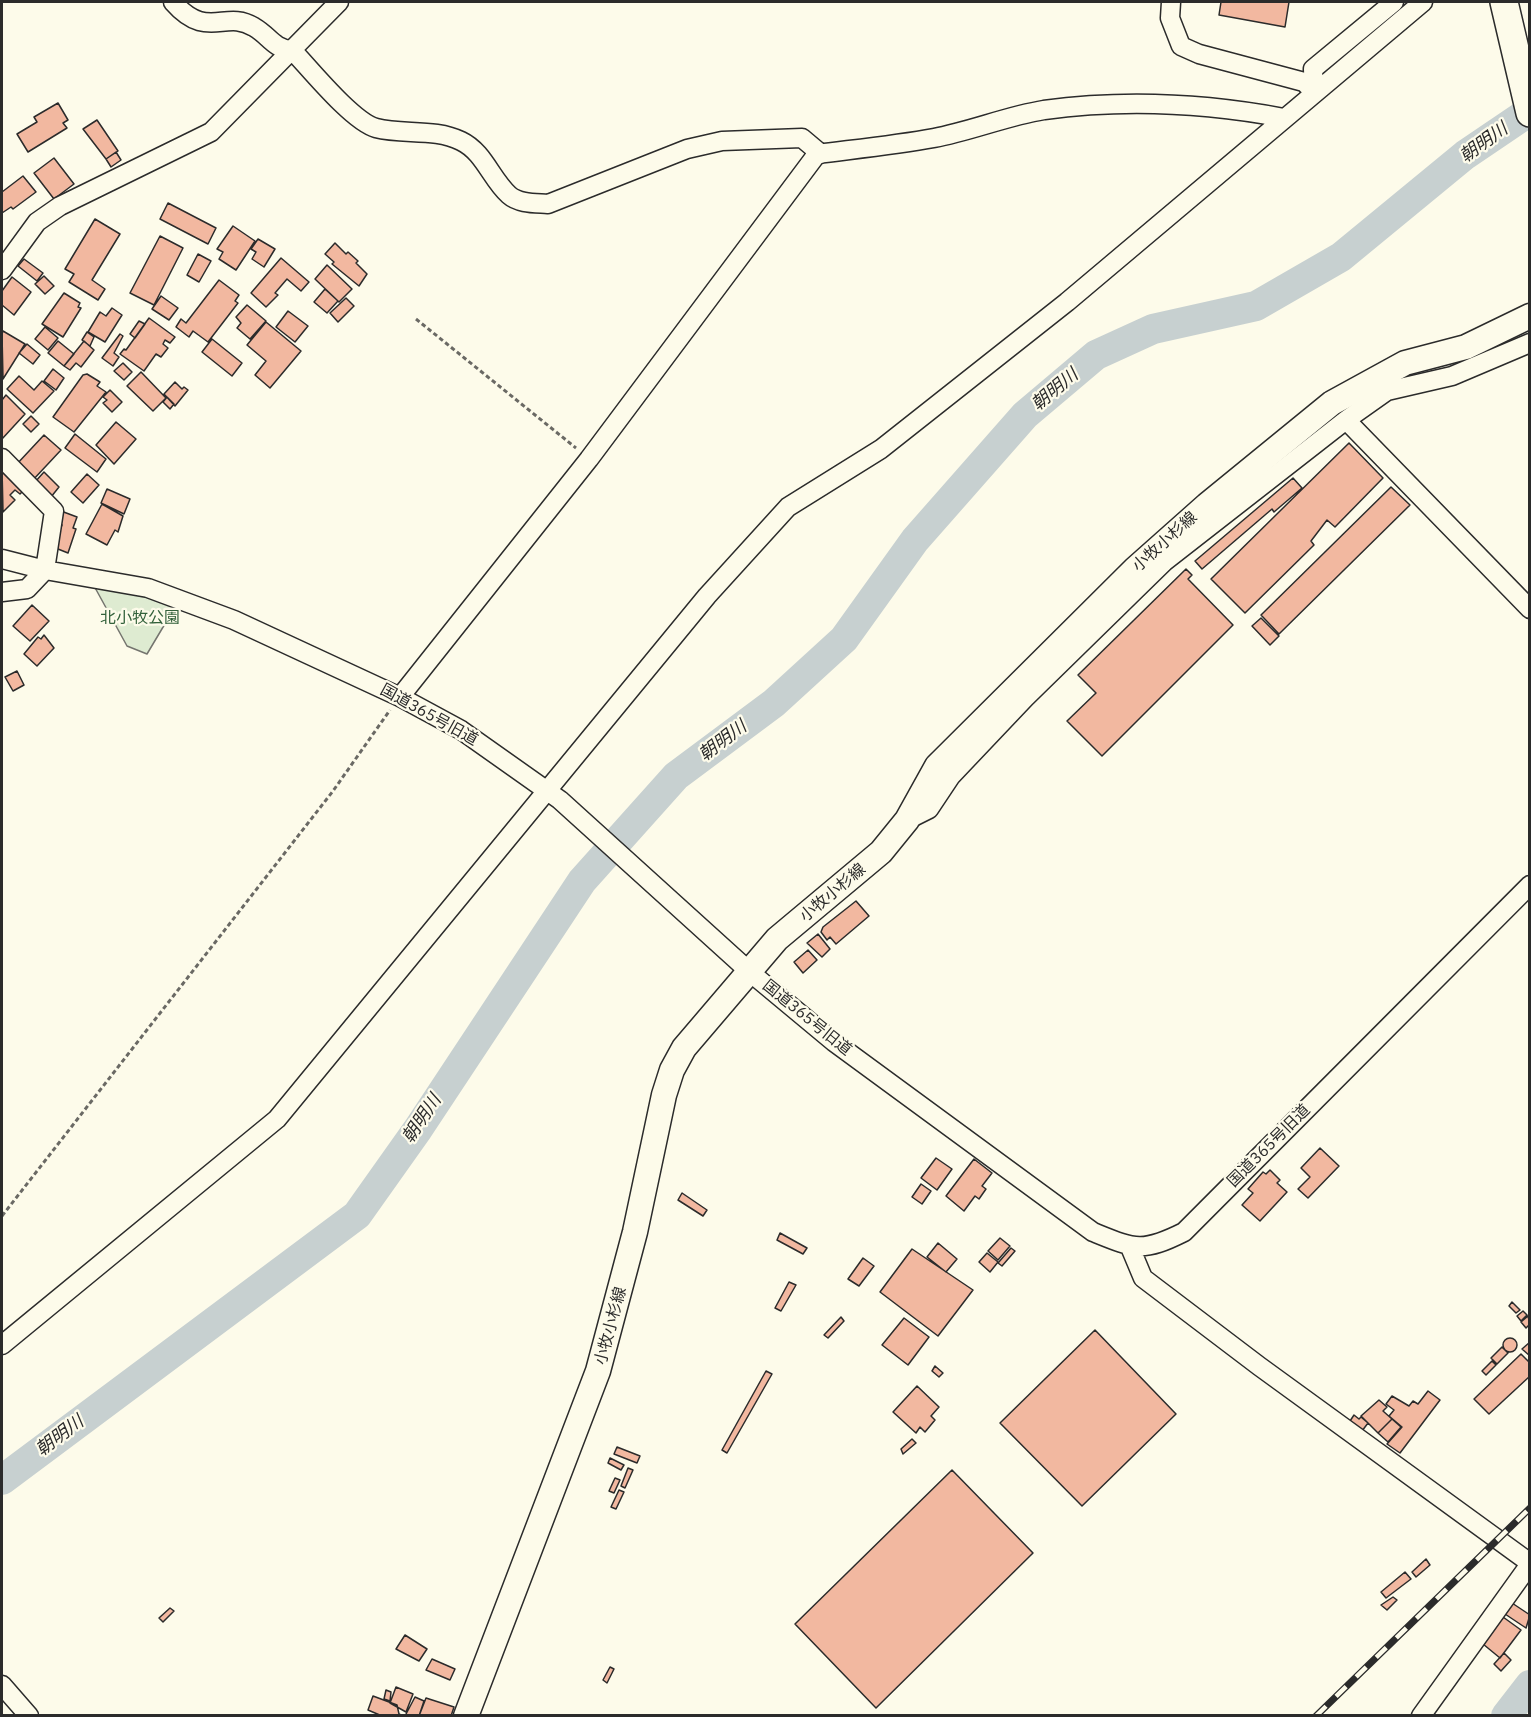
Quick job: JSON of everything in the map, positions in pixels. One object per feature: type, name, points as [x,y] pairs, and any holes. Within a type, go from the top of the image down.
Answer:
[{"type":"highway","points":[[1504,2],[1530,113]]},
{"type":"main road","name":"小牧小杉線","points":[[466,1716],[598,1371],[635,1232],[664,1095],[672,1070],[684,1048],[746,968],[880,852],[907,820],[937,766],[1135,569],[1207,505],[1323,411],[1405,363],[1466,347],[1530,316]]},
{"type":"street","points":[[173,2],[191,18],[208,24],[235,21],[254,26],[278,48],[293,51],[357,118],[374,128],[446,135],[462,141],[474,149],[509,196],[525,202],[548,204],[687,149],[722,141],[802,138],[821,154]]},
{"type":"street","points":[[2,270],[37,222],[60,206],[212,132],[339,2]]},
{"type":"street","points":[[1172,2],[1170,18],[1181,45],[1199,54],[1304,82],[1314,92]]},
{"type":"street","points":[[1314,92],[1313,69],[1394,2]]},
{"type":"street","points":[[2,1346],[277,1119],[555,795],[707,596],[788,507],[881,449],[1067,302],[1423,2]]},
{"type":"street","points":[[400,697],[589,459],[817,154],[936,138],[1042,111],[1081,106],[1142,103],[1223,106],[1284,118]]},
{"type":"street","points":[[907,820],[929,809],[951,776],[966,760],[1025,698],[1164,562],[1346,420],[1388,392],[1452,376],[1530,343]]},
{"type":"street","points":[[1346,420],[1530,609]]},
{"type":"street","points":[[2,459],[54,511],[45,570],[27,589],[2,592]]},
{"type":"street","name":"国道365号旧道","points":[[2,559],[45,570],[148,588],[234,620],[400,697],[462,730],[555,795],[746,968],[834,1042],[1093,1232],[1130,1247],[1157,1246],[1184,1232],[1530,885]]},
{"type":"street","points":[[1130,1247],[1143,1278],[1259,1366],[1530,1563],[1421,1716]]},
{"type":"street","points":[[2,1685],[29,1716]]},
{"type":"path","points":[[416,318],[589,459]]},
{"type":"path","points":[[2,1216],[333,791],[400,697]]},
{"type":"green space","name":"北小牧公園","points":[[93,584],[145,594],[175,607],[147,654],[127,646]]},
{"type":"building","points":[[1221,2],[1289,2],[1285,27],[1219,15]]},
{"type":"building","points":[[58,103],[68,120],[63,123],[67,128],[28,152],[17,134],[37,122],[34,117]]},
{"type":"building","points":[[97,120],[118,151],[106,159],[83,129]]},
{"type":"building","points":[[116,152],[121,160],[111,167],[106,159]]},
{"type":"building","points":[[54,158],[74,184],[54,199],[34,173]]},
{"type":"building","points":[[23,176],[36,192],[13,209],[11,207],[2,213],[2,192]]},
{"type":"building","points":[[168,203],[216,228],[208,244],[160,219]]},
{"type":"building","points":[[95,219],[120,234],[92,280],[105,289],[98,300],[69,282],[74,274],[65,269]]},
{"type":"building","points":[[233,226],[255,241],[236,270],[219,259],[223,252],[217,249]]},
{"type":"building","points":[[160,236],[183,248],[154,305],[130,293]]},
{"type":"building","points":[[258,239],[275,249],[264,267],[252,259],[256,252],[251,249]]},
{"type":"building","points":[[335,243],[346,254],[348,252],[358,261],[356,263],[367,274],[359,286],[332,264],[334,262],[325,254]]},
{"type":"building","points":[[198,254],[211,261],[199,282],[187,275]]},
{"type":"building","points":[[281,258],[309,282],[301,291],[287,279],[275,293],[278,295],[266,307],[251,293]]},
{"type":"building","points":[[24,259],[43,273],[37,281],[18,266]]},
{"type":"building","points":[[327,265],[352,289],[339,302],[315,279]]},
{"type":"building","points":[[44,276],[54,286],[45,294],[35,284]]},
{"type":"building","points":[[12,277],[31,292],[14,315],[2,305],[2,291]]},
{"type":"building","points":[[219,280],[239,295],[235,301],[238,303],[208,342],[193,331],[189,337],[176,327],[181,319],[186,323]]},
{"type":"building","points":[[325,289],[338,301],[327,313],[314,302]]},
{"type":"building","points":[[64,293],[80,303],[78,307],[81,308],[63,337],[42,324]]},
{"type":"building","points":[[161,296],[178,308],[169,320],[152,309]]},
{"type":"building","points":[[346,298],[354,306],[338,322],[330,313]]},
{"type":"building","points":[[247,305],[266,321],[250,339],[237,328],[241,323],[236,317]]},
{"type":"building","points":[[112,308],[122,315],[105,342],[88,332],[100,312],[106,316]]},
{"type":"building","points":[[288,311],[308,326],[295,342],[276,327]]},
{"type":"building","points":[[149,318],[175,337],[170,343],[165,340],[163,344],[168,348],[161,357],[156,354],[144,371],[120,354],[124,349],[126,350]]},
{"type":"building","points":[[139,321],[145,324],[135,338],[130,334]]},
{"type":"building","points":[[266,322],[301,351],[270,388],[255,375],[266,361],[247,345]]},
{"type":"building","points":[[45,327],[58,338],[48,350],[35,339]]},
{"type":"building","points":[[3,331],[25,344],[3,379],[2,334]]},
{"type":"building","points":[[87,332],[94,337],[90,346],[82,340]]},
{"type":"building","points":[[120,334],[123,336],[114,353],[119,357],[113,366],[102,358]]},
{"type":"building","points":[[212,339],[242,363],[232,376],[202,352]]},
{"type":"building","points":[[58,341],[74,354],[64,366],[48,353]]},
{"type":"building","points":[[84,341],[94,350],[81,367],[76,363],[70,370],[64,366]]},
{"type":"building","points":[[27,344],[40,355],[33,364],[19,353]]},
{"type":"building","points":[[123,363],[132,372],[124,380],[114,371]]},
{"type":"building","points":[[53,369],[64,378],[56,390],[44,381]]},
{"type":"building","points":[[141,372],[166,398],[153,411],[127,386]]},
{"type":"building","points":[[87,374],[100,382],[97,386],[106,392],[74,432],[53,417],[83,375]]},
{"type":"building","points":[[19,376],[34,390],[42,381],[54,391],[33,413],[7,389]]},
{"type":"building","points":[[175,382],[182,389],[184,387],[188,390],[175,406],[164,394]]},
{"type":"building","points":[[110,390],[122,402],[112,412],[103,403],[107,400],[103,397]]},
{"type":"building","points":[[6,395],[25,414],[2,439],[2,400]]},
{"type":"building","points":[[167,397],[174,404],[170,409],[163,402]]},
{"type":"building","points":[[31,416],[39,424],[31,432],[23,424]]},
{"type":"building","points":[[116,422],[136,439],[114,464],[96,445]]},
{"type":"building","points":[[75,434],[106,459],[97,472],[65,448]]},
{"type":"building","points":[[44,435],[61,450],[32,481],[16,465]]},
{"type":"building","points":[[1349,443],[1383,478],[1335,527],[1327,520],[1311,541],[1314,545],[1245,613],[1211,579]]},
{"type":"building","points":[[2,468],[24,490],[20,494],[15,490],[10,495],[15,500],[3,512]]},
{"type":"building","points":[[44,472],[59,487],[51,497],[35,482]]},
{"type":"building","points":[[87,474],[99,485],[83,503],[71,492]]},
{"type":"building","points":[[1293,478],[1302,488],[1274,512],[1272,509],[1202,569],[1195,561]]},
{"type":"building","points":[[1391,487],[1410,505],[1279,634],[1261,615]]},
{"type":"building","points":[[107,489],[130,499],[124,514],[101,503]]},
{"type":"building","points":[[102,504],[123,516],[118,532],[115,530],[107,545],[86,534]]},
{"type":"building","points":[[61,511],[77,517],[73,528],[76,529],[68,553],[53,547],[62,525],[57,523]]},
{"type":"building","points":[[1186,569],[1192,575],[1188,579],[1233,625],[1102,756],[1067,721],[1096,693],[1078,675]]},
{"type":"building","points":[[32,605],[49,621],[30,641],[13,626]]},
{"type":"building","points":[[1261,618],[1279,636],[1270,645],[1252,626]]},
{"type":"building","points":[[44,635],[54,648],[37,666],[24,654],[38,637],[41,639]]},
{"type":"building","points":[[17,671],[24,685],[13,691],[5,677]]},
{"type":"building","points":[[856,901],[869,916],[836,944],[830,937],[827,940],[821,932],[823,927]]},
{"type":"building","points":[[818,934],[830,949],[822,957],[807,943]]},
{"type":"building","points":[[808,950],[817,960],[803,973],[794,962]]},
{"type":"building","points":[[1320,1148],[1339,1166],[1308,1198],[1298,1189],[1310,1177],[1301,1168]]},
{"type":"building","points":[[936,1158],[952,1169],[937,1190],[921,1178]]},
{"type":"building","points":[[974,1159],[992,1173],[982,1186],[986,1189],[979,1199],[975,1196],[964,1211],[946,1196]]},
{"type":"building","points":[[1270,1170],[1280,1180],[1277,1183],[1287,1192],[1260,1221],[1242,1205],[1253,1193],[1248,1189],[1263,1172],[1266,1174]]},
{"type":"building","points":[[921,1184],[931,1191],[922,1204],[912,1197]]},
{"type":"building","points":[[682,1193],[707,1210],[703,1216],[678,1200]]},
{"type":"building","points":[[780,1233],[807,1248],[803,1254],[777,1240]]},
{"type":"building","points":[[1000,1238],[1010,1246],[998,1260],[988,1251]]},
{"type":"building","points":[[938,1243],[957,1259],[946,1272],[927,1257]]},
{"type":"building","points":[[1011,1248],[1015,1251],[1002,1266],[998,1263]]},
{"type":"building","points":[[912,1249],[973,1290],[938,1336],[880,1292]]},
{"type":"building","points":[[987,1253],[998,1262],[990,1272],[979,1262]]},
{"type":"building","points":[[863,1258],[874,1266],[859,1286],[848,1279]]},
{"type":"building","points":[[789,1282],[796,1285],[781,1311],[775,1308]]},
{"type":"building","points":[[1512,1302],[1520,1310],[1516,1313],[1509,1306]]},
{"type":"building","points":[[1523,1311],[1527,1315],[1521,1321],[1517,1316]]},
{"type":"building","points":[[1528,1316],[1530,1324],[1526,1328],[1521,1322]]},
{"type":"building","points":[[841,1317],[844,1321],[828,1338],[824,1335]]},
{"type":"building","points":[[904,1318],[929,1337],[908,1365],[882,1345]]},
{"type":"building","points":[[1095,1330],[1176,1414],[1082,1506],[1000,1423]]},
{"type":"building","points":[[1507,1338],[1513,1338],[1517,1345],[1513,1352],[1507,1352],[1503,1348],[1503,1342]]},
{"type":"building","points":[[1530,1342],[1530,1356],[1522,1349]]},
{"type":"building","points":[[1502,1347],[1508,1353],[1497,1364],[1491,1358]]},
{"type":"building","points":[[1521,1354],[1530,1363],[1530,1376],[1489,1414],[1474,1399]]},
{"type":"building","points":[[1492,1361],[1496,1365],[1486,1375],[1482,1371]]},
{"type":"building","points":[[935,1366],[943,1373],[939,1377],[932,1371]]},
{"type":"building","points":[[766,1371],[772,1374],[727,1453],[722,1450]]},
{"type":"building","points":[[917,1386],[939,1407],[931,1416],[935,1420],[925,1432],[920,1427],[916,1433],[893,1412]]},
{"type":"building","points":[[1428,1391],[1440,1400],[1400,1453],[1387,1444],[1402,1427],[1389,1416],[1394,1410],[1386,1404],[1392,1396],[1409,1406],[1413,1401],[1418,1404]]},
{"type":"building","points":[[1379,1400],[1387,1407],[1383,1411],[1392,1419],[1378,1433],[1361,1416]]},
{"type":"building","points":[[1354,1415],[1368,1423],[1362,1431],[1350,1421]]},
{"type":"building","points":[[1392,1419],[1401,1427],[1388,1442],[1378,1433]]},
{"type":"building","points":[[912,1439],[916,1443],[903,1454],[901,1449]]},
{"type":"building","points":[[617,1447],[640,1456],[637,1463],[614,1454]]},
{"type":"building","points":[[610,1458],[624,1465],[621,1470],[608,1463]]},
{"type":"building","points":[[628,1468],[633,1470],[625,1488],[621,1486]]},
{"type":"building","points":[[952,1470],[1033,1553],[876,1708],[795,1624]]},
{"type":"building","points":[[615,1478],[620,1480],[614,1493],[609,1491]]},
{"type":"building","points":[[619,1490],[624,1492],[616,1509],[611,1507]]},
{"type":"building","points":[[1426,1559],[1430,1565],[1416,1577],[1412,1572]]},
{"type":"building","points":[[1405,1572],[1411,1579],[1386,1598],[1381,1592]]},
{"type":"building","points":[[1393,1597],[1397,1600],[1387,1610],[1381,1605]]},
{"type":"building","points":[[1512,1603],[1530,1615],[1526,1628],[1505,1614]]},
{"type":"building","points":[[170,1608],[174,1611],[163,1622],[159,1618]]},
{"type":"building","points":[[1503,1617],[1521,1630],[1500,1658],[1483,1644]]},
{"type":"building","points":[[405,1635],[427,1649],[419,1661],[396,1649]]},
{"type":"building","points":[[1504,1653],[1511,1660],[1501,1671],[1494,1664]]},
{"type":"building","points":[[432,1659],[455,1669],[450,1680],[426,1670]]},
{"type":"building","points":[[610,1667],[614,1669],[607,1683],[603,1680]]},
{"type":"building","points":[[396,1687],[413,1694],[406,1712],[390,1703]]},
{"type":"building","points":[[386,1690],[391,1692],[390,1701],[384,1699]]},
{"type":"building","points":[[373,1696],[397,1705],[399,1714],[403,1716],[382,1716],[368,1710]]},
{"type":"building","points":[[415,1697],[424,1701],[419,1716],[405,1716]]},
{"type":"building","points":[[426,1698],[454,1707],[451,1716],[419,1716]]},
{"type":"waterway","name":"朝明川","points":[[2,1480],[357,1215],[418,1129],[582,881],[676,776],[774,703],[844,639],[915,540],[1025,415],[1096,355],[1153,329],[1256,306],[1341,257],[1465,155],[1530,111]]},
{"type":"waterway","points":[[1506,1716],[1530,1685]]},
{"type":"railway","points":[[1316,1716],[1530,1508]]}]
